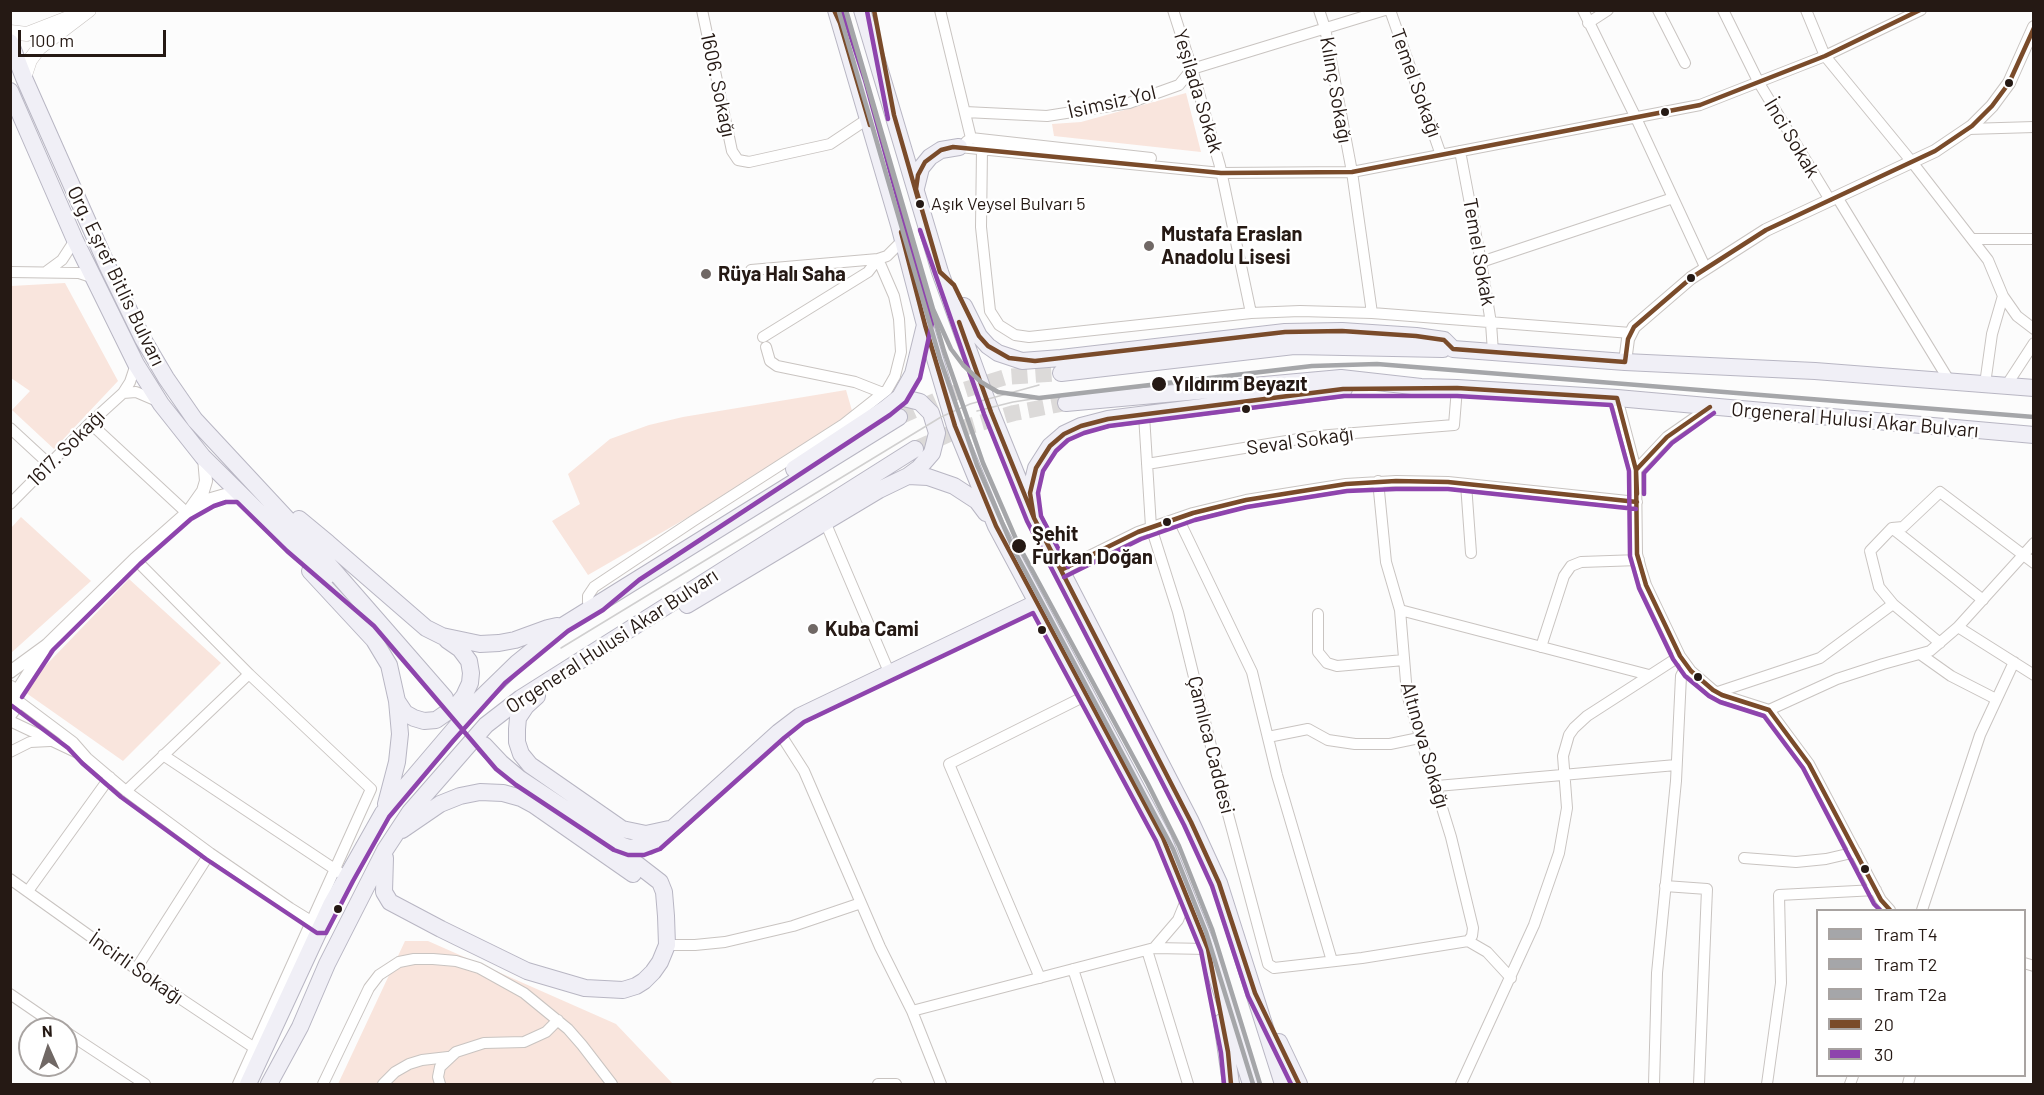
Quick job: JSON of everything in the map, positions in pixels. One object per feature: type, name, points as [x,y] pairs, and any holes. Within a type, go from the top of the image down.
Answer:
[{"type":"main road","points":[[10,32],[27,34],[71,15],[89,10]]},
{"type":"main road","points":[[24,78],[30,60],[39,48],[89,10]]},
{"type":"main road","points":[[862,10],[940,272],[991,412],[1034,518],[1185,811],[1214,873],[1256,993],[1283,1084]]},
{"type":"main road","points":[[874,10],[894,115]]},
{"type":"main road","points":[[837,15],[955,426],[996,526],[1163,838],[1209,953],[1251,1084]]},
{"type":"main road","name":"Org. Eşref Bitlis Bulvarı","points":[[10,42],[107,265],[143,339],[166,378],[246,489],[292,545],[379,621]]},
{"type":"main road","name":"Org. Eşref Bitlis Bulvarı","points":[[10,91],[75,240],[136,364],[161,404],[203,456],[246,489],[315,549],[445,698]]},
{"type":"main road","points":[[916,189],[918,175],[930,157],[941,150],[965,142]]},
{"type":"main road","points":[[940,272],[954,285],[979,336],[998,353],[1022,361],[1285,332],[1319,331],[1416,336],[1444,340],[1453,349]]},
{"type":"main road","points":[[595,607],[635,574],[885,409],[891,395],[913,374],[925,325]]},
{"type":"main road","points":[[1061,374],[1294,346],[1453,349],[1625,362],[1815,371],[2034,388]]},
{"type":"main road","name":"Orgeneral Hulusi Akar Bulvarı","points":[[1066,403],[1341,378],[1421,387],[1617,399],[2034,435]]},
{"type":"main road","points":[[1034,518],[1030,493],[1036,468],[1050,446],[1064,434],[1081,426],[1108,419],[1343,389],[1421,387]]},
{"type":"main road","points":[[612,639],[667,616],[919,468],[932,453],[937,433],[931,413],[920,402],[891,395]]},
{"type":"main road","name":"Orgeneral Hulusi Akar Bulvarı","points":[[248,1084],[259,1051],[340,874],[383,813],[480,699],[517,663],[564,625],[899,417]]},
{"type":"main road","name":"Orgeneral Hulusi Akar Bulvarı","points":[[269,1084],[300,1027],[327,964],[385,850],[429,789],[486,725],[521,698],[612,639],[915,449]]},
{"type":"main road","points":[[908,476],[928,477],[954,486],[977,501],[996,526]]},
{"type":"main road","points":[[246,489],[328,543],[426,628],[460,649],[470,661],[470,683],[464,696],[447,715],[436,720],[424,721],[405,713],[397,701]]},
{"type":"main road","points":[[292,545],[309,570],[378,646],[389,665],[397,701],[400,734],[398,762],[383,813]]},
{"type":"main road","points":[[484,745],[520,780],[618,844],[629,848],[649,846],[673,828],[779,732],[800,716],[1036,603]]},
{"type":"main road","points":[[442,636],[480,644],[499,643],[564,625]]},
{"type":"main road","points":[[567,669],[526,706],[518,718],[517,742],[521,754],[530,765],[622,829],[646,834],[673,828]]},
{"type":"main road","points":[[396,833],[440,804],[460,796],[480,792],[503,793],[521,798],[534,805],[656,890],[665,906]]},
{"type":"main road","points":[[385,850],[384,892],[390,902],[441,930],[527,971],[585,988],[605,990],[630,989],[645,981],[654,972],[667,945],[664,892],[660,882],[625,855],[618,844]]},
{"type":"main road","points":[[1209,953],[1231,1084]]},
{"type":"main road","points":[[1256,993],[1299,1084]]},
{"type":"street","name":"1606. Sokağı","points":[[702,10],[732,151],[738,160],[749,162],[830,144],[868,118]]},
{"type":"street","points":[[940,10],[965,112],[965,142]]},
{"type":"street","name":"Yeşilada Sokak","points":[[1173,10],[1221,169],[1251,313]]},
{"type":"street","name":"Kılınç Sokağı","points":[[1319,10],[1325,28],[1352,172],[1372,313]]},
{"type":"street","name":"İsimsiz Yol","points":[[965,112],[1047,116],[1112,107],[1146,98],[1179,85],[1192,69],[1388,10]]},
{"type":"street","name":"Temel Sokağı","points":[[1388,10],[1442,155]]},
{"type":"street","points":[[1583,10],[1706,269]]},
{"type":"street","points":[[1588,23],[1608,10]]},
{"type":"street","points":[[1658,10],[1685,63]]},
{"type":"street","name":"İnci Sokak","points":[[1723,10],[1759,83],[1950,382]]},
{"type":"street","points":[[1806,10],[1825,56],[1988,260],[2003,296],[2017,316],[2034,329]]},
{"type":"street","points":[[965,142],[982,149],[1221,169],[1352,172],[1700,105],[1825,56],[1921,10]]},
{"type":"street","points":[[1625,362],[1630,333],[1640,321],[1691,278],[1766,230],[1948,144],[1968,129],[1992,106],[2009,83],[2034,27]]},
{"type":"street","points":[[1968,129],[2034,127]]},
{"type":"street","points":[[965,142],[1221,169]]},
{"type":"street","points":[[982,149],[980,201],[990,311],[1003,329],[1015,335],[1029,337],[1251,313],[1300,311],[1372,313],[1630,333]]},
{"type":"street","name":"Temel Sokak","points":[[1460,152],[1481,262],[1491,323],[1493,352]]},
{"type":"street","points":[[1481,262],[1673,198]]},
{"type":"street","points":[[1972,239],[2034,239]]},
{"type":"street","points":[[47,271],[62,260],[75,240]]},
{"type":"street","points":[[751,270],[878,259],[886,256],[903,240]]},
{"type":"street","points":[[878,259],[894,297],[901,337],[899,366],[891,395],[864,384],[777,366],[770,361],[764,342],[868,272],[878,259]]},
{"type":"street","points":[[10,272],[79,273],[94,278]]},
{"type":"street","points":[[1984,384],[1992,334],[2003,296]]},
{"type":"street","points":[[2006,386],[2034,343]]},
{"type":"street","name":"1617. Sokağı","points":[[10,504],[123,393],[130,382],[136,364]]},
{"type":"street","name":"Seval Sokağı","points":[[1147,464],[1317,436],[1454,425],[1457,388]]},
{"type":"street","name":"1617. Sokağı","points":[[123,393],[136,392],[161,404]]},
{"type":"street","points":[[1617,399],[1636,470],[1639,560],[1646,585],[1680,656],[1686,666],[1705,684],[1718,692],[1769,710],[1809,764],[1886,908]]},
{"type":"street","points":[[1636,470],[1668,437],[1710,407]]},
{"type":"street","name":"Çamlıca Caddesi","points":[[1144,415],[1151,527],[1178,612],[1227,814],[1268,964],[1279,969],[1332,961]]},
{"type":"street","points":[[90,423],[187,513]]},
{"type":"street","points":[[10,428],[50,464]]},
{"type":"street","points":[[187,513],[203,491],[206,481],[203,456]]},
{"type":"street","points":[[1061,570],[1111,544],[1178,518],[1246,500],[1346,484],[1422,481],[1637,502]]},
{"type":"street","name":"Altınova Sokağı","points":[[1378,482],[1386,562],[1400,610],[1407,694],[1419,738],[1437,786],[1466,898],[1473,928],[1470,938]]},
{"type":"street","points":[[1466,484],[1470,553]]},
{"type":"street","points":[[10,672],[47,645],[135,559],[187,513],[211,499],[246,489]]},
{"type":"street","points":[[1940,643],[1893,604],[1879,587],[1870,551],[1892,528],[1903,527],[1940,492],[2034,563]]},
{"type":"street","points":[[1178,518],[1252,672],[1277,776],[1332,961],[1470,938],[1487,952],[1511,978]]},
{"type":"street","points":[[825,524],[889,672]]},
{"type":"street","points":[[1892,528],[1983,600]]},
{"type":"street","points":[[1769,710],[1837,680],[1930,651],[1958,627],[2034,543]]},
{"type":"street","points":[[135,559],[249,674],[371,789],[340,874],[163,755]]},
{"type":"street","points":[[1541,647],[1564,576],[1571,566],[1581,562],[1639,560]]},
{"type":"street","points":[[1718,692],[1820,658],[1893,604]]},
{"type":"street","points":[[1400,610],[1649,675]]},
{"type":"street","points":[[1317,614],[1318,651],[1327,663],[1337,666],[1404,660]]},
{"type":"street","points":[[1958,627],[2034,675]]},
{"type":"street","points":[[10,716],[16,707],[14,693],[47,645]]},
{"type":"street","points":[[1920,654],[1959,680],[1996,699]]},
{"type":"street","points":[[1461,1084],[1534,925],[1562,841],[1567,808],[1564,748],[1574,728],[1587,716],[1680,656]]},
{"type":"street","points":[[1922,909],[1980,735],[2014,662]]},
{"type":"street","points":[[1654,1084],[1655,1005],[1676,781],[1681,676],[1686,666]]},
{"type":"street","points":[[126,790],[249,674]]},
{"type":"street","points":[[14,693],[126,790],[210,853],[316,924]]},
{"type":"street","points":[[1040,978],[949,764],[1087,695]]},
{"type":"street","points":[[10,721],[87,758]]},
{"type":"street","points":[[1268,737],[1308,729],[1328,740],[1355,744],[1390,744],[1419,738]]},
{"type":"street","points":[[779,732],[804,771],[880,947],[912,1011],[941,1084]]},
{"type":"street","points":[[10,752],[30,742],[51,741]]},
{"type":"street","points":[[1437,786],[1676,765]]},
{"type":"street","points":[[28,891],[110,777]]},
{"type":"street","points":[[1744,858],[1796,862],[1826,859],[1856,852]]},
{"type":"street","points":[[136,969],[210,853]]},
{"type":"street","name":"İncirli Sokağı","points":[[10,879],[136,969],[259,1051]]},
{"type":"street","points":[[1665,886],[1707,889],[1699,1084]]},
{"type":"street","points":[[1767,1084],[1781,982],[1779,896],[1876,890]]},
{"type":"street","points":[[1150,949],[1178,920],[1187,897]]},
{"type":"street","points":[[667,945],[725,942],[793,926],[861,903]]},
{"type":"street","points":[[1150,949],[1188,1084]]},
{"type":"street","points":[[912,1011],[1150,949],[1209,953]]},
{"type":"street","points":[[323,1084],[374,981],[385,969],[399,962],[414,959],[445,959],[479,968],[525,993],[558,1020],[582,1045],[612,1084]]},
{"type":"street","points":[[1073,969],[1110,1084]]},
{"type":"street","points":[[10,994],[44,1017]]},
{"type":"street","points":[[383,1084],[395,1072],[409,1064],[448,1057],[474,1045],[518,1043],[532,1039],[546,1032],[558,1020]]},
{"type":"street","points":[[78,1040],[145,1084]]},
{"type":"street","points":[[238,1084],[259,1051]]},
{"type":"street","points":[[440,1084],[438,1072],[448,1057]]},
{"type":"street","points":[[878,1084],[896,1084]]},
{"type":"shaded area","points":[[1186,93],[1201,152],[1054,136],[1052,124],[1081,122]]},
{"type":"shaded area","points":[[65,283],[118,381],[54,449],[12,410],[30,391],[11,378],[11,286]]},
{"type":"shaded area","points":[[846,390],[855,421],[588,575],[552,521],[580,504],[568,474],[610,439],[649,425],[683,417]]},
{"type":"shaded area","points":[[21,517],[91,581],[11,653],[11,528]]},
{"type":"shaded area","points":[[129,579],[221,663],[123,761],[22,690]]},
{"type":"shaded area","points":[[405,941],[428,941],[616,1024],[673,1084],[338,1084]]},
{"type":"tunnel","points":[[899,417],[951,394],[1006,377],[1061,373]]},
{"type":"tunnel","points":[[915,449],[963,428],[1014,413],[1066,403]]},
{"type":"tram line","name":"T4","points":[[846,10],[933,309],[951,349],[963,365],[981,382],[998,392],[1039,398],[1312,366],[1377,364],[2034,417]]},
{"type":"tram line","name":"T2","points":[[839,12],[940,359],[977,465],[1014,550],[1173,849],[1206,932],[1253,1084]]},
{"type":"tram line","name":"T2a","points":[[846,12],[944,351],[983,463],[1019,546],[1148,784],[1179,846],[1212,929],[1260,1084]]},
{"type":"tram line","points":[[561,648],[941,417],[970,404],[1039,385]]},
{"type":"tram line","points":[[977,411],[1039,398]]},
{"type":"transit line","name":"20","points":[[834,10],[840,23],[870,125]]},
{"type":"transit line","name":"30","points":[[12,706],[68,748],[121,797],[206,859],[317,933],[326,933],[389,817],[505,683],[568,631],[603,610],[639,580],[890,415],[906,402],[920,378],[932,323],[865,80],[842,10]]},
{"type":"transit line","name":"20","points":[[874,10],[894,115],[918,199]]},
{"type":"transit line","name":"20","points":[[1920,10],[1825,56],[1700,105],[1352,172],[1221,173],[953,147],[941,150],[925,162],[918,175],[916,189],[940,272],[954,285],[979,336],[988,346],[1009,358],[1035,361],[1285,332],[1342,331],[1444,340],[1453,349],[1625,362],[1628,339],[1634,327],[1691,278],[1766,230],[1935,151],[1972,126],[1992,106],[2009,83],[2034,28]]},
{"type":"transit line","name":"30","points":[[867,11],[888,119]]},
{"type":"transit line","name":"30","points":[[920,230],[984,414],[1027,521],[1184,825],[1212,886],[1248,996],[1291,1084]]},
{"type":"transit line","name":"20","points":[[901,232],[925,325],[955,426],[996,526],[1163,838],[1208,949],[1228,1052],[1231,1084]]},
{"type":"transit line","name":"20","points":[[959,322],[991,412],[1034,518],[1191,822],[1219,883],[1255,993],[1299,1084]]},
{"type":"transit line","name":"20","points":[[1061,570],[1034,518],[1030,493],[1036,468],[1050,446],[1064,434],[1081,426],[1108,419],[1343,389],[1457,388],[1617,398],[1636,470],[1637,554],[1646,585],[1680,656],[1691,671],[1713,690],[1769,710],[1809,764],[1881,900],[1889,909]]},
{"type":"transit line","name":"30","points":[[1068,567],[1041,516],[1038,493],[1043,471],[1056,451],[1068,440],[1084,433],[1109,426],[1344,396],[1457,396],[1611,405],[1629,471],[1630,556],[1639,588],[1673,659],[1685,676],[1709,696],[1720,702],[1764,716],[1803,768],[1874,904],[1879,909]]},
{"type":"transit line","name":"20","points":[[1637,494],[1636,470],[1667,437],[1710,407]]},
{"type":"transit line","name":"30","points":[[1644,494],[1644,473],[1672,443],[1714,413]]},
{"type":"transit line","name":"20","points":[[1061,570],[1138,532],[1193,513],[1246,500],[1346,484],[1396,481],[1448,482],[1637,502]]},
{"type":"transit line","name":"30","points":[[1064,577],[1141,539],[1195,520],[1247,507],[1347,491],[1448,489],[1636,509]]},
{"type":"transit line","name":"30","points":[[22,697],[53,650],[140,564],[191,519],[214,506],[226,502],[237,502],[287,551],[374,626],[496,769],[516,785],[614,850],[628,855],[644,855],[660,849],[804,722],[1033,613],[1156,841],[1201,951],[1221,1053],[1224,1084]]},
{"type":"place","name":"Aşık Veysel Bulvarı 5","points":[[920,204]]},
{"type":"place","name":"Mustafa Eraslan Anadolu Lisesi","points":[[1149,246]]},
{"type":"place","name":"Rüya Halı Saha","points":[[706,274]]},
{"type":"place","name":"Yıldırım Beyazıt","points":[[1159,384]]},
{"type":"place","name":"Şehit Furkan Doğan","points":[[1019,546]]},
{"type":"place","name":"Kuba Cami","points":[[813,629]]}]
